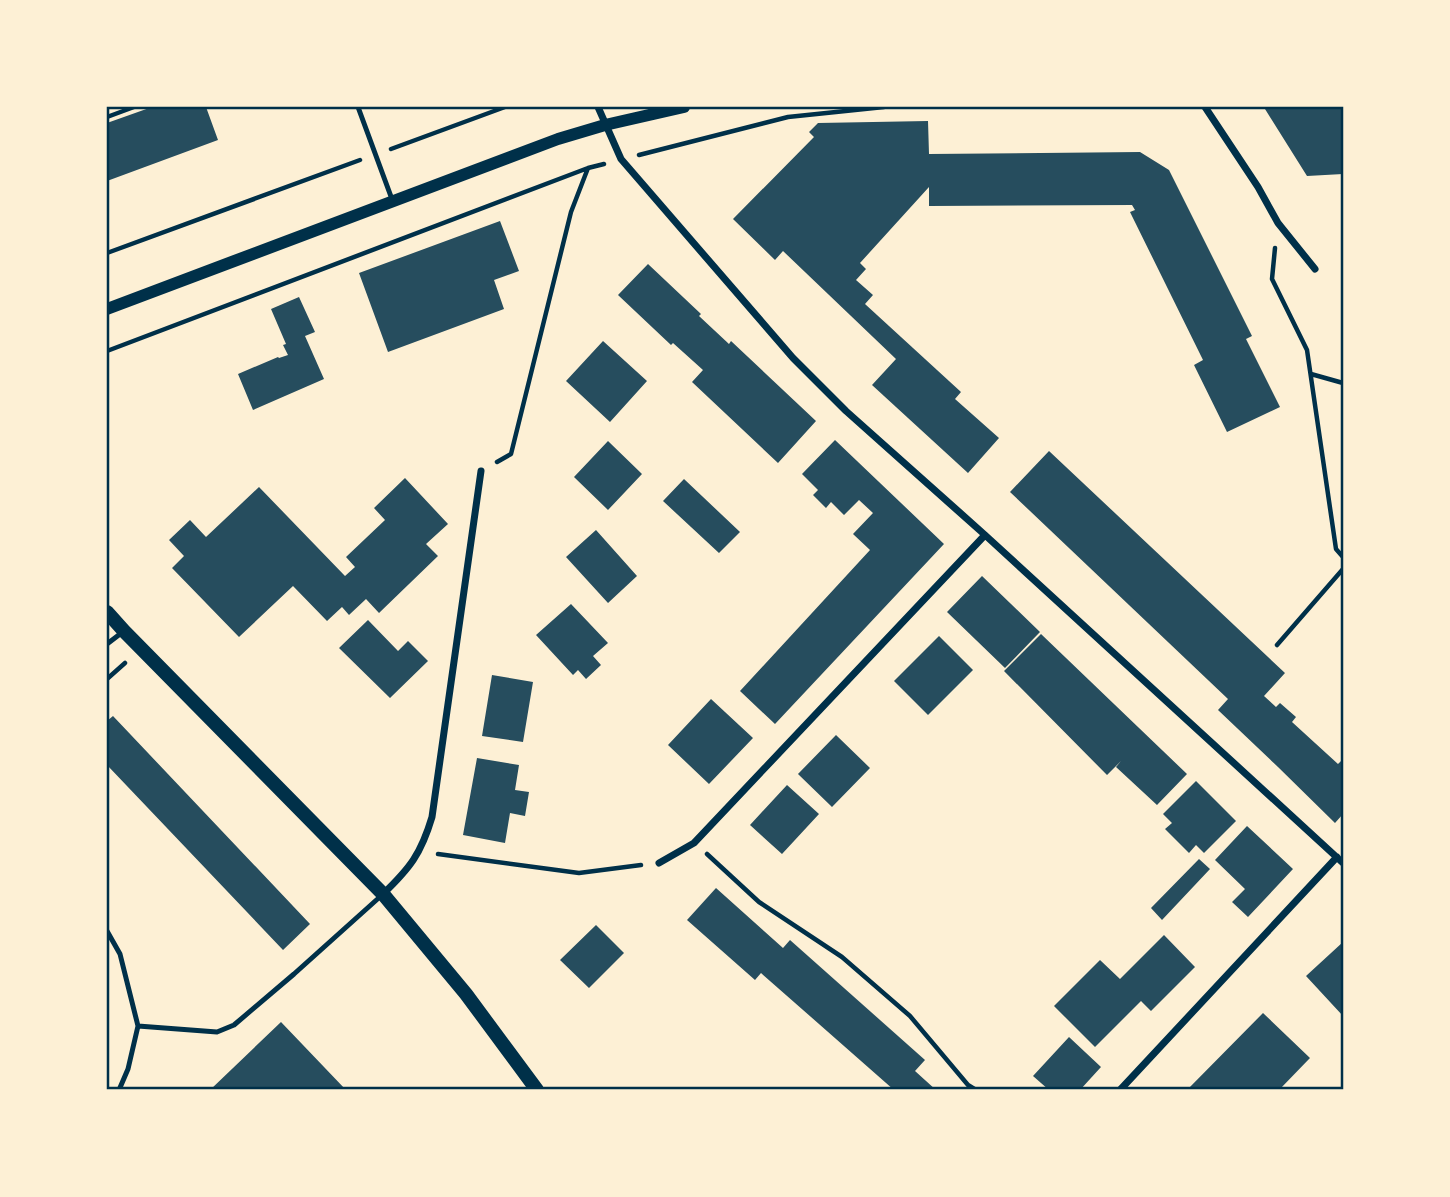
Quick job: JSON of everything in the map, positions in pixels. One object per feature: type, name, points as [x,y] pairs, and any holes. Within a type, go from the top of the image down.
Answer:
[{"type":"main road","points":[[107,612],[383,894],[466,993],[537,1090]]},
{"type":"street","points":[[598,107],[621,159],[793,358],[846,411],[1340,860],[1120,1090]]},
{"type":"street","points":[[107,310],[558,139],[684,107]]},
{"type":"street","points":[[1205,107],[1258,187],[1278,223],[1315,269]]},
{"type":"street","points":[[383,894],[406,872],[420,852],[432,817],[481,471]]},
{"type":"street","points":[[659,863],[694,843],[985,535]]},
{"type":"lane","points":[[358,107],[393,202]]},
{"type":"lane","points":[[107,644],[124,631]]},
{"type":"lane","points":[[138,1026],[217,1032],[234,1025],[383,894]]},
{"type":"lane","points":[[107,930],[120,954],[138,1026],[128,1069],[119,1090]]},
{"type":"path","points":[[107,117],[134,107]]},
{"type":"path","points":[[107,253],[505,107]]},
{"type":"path","points":[[107,351],[588,168],[788,117],[884,107]]},
{"type":"path","points":[[481,471],[511,454],[571,212],[588,168]]},
{"type":"path","points":[[1278,223],[1272,279],[1307,350],[1336,549],[1343,557]]},
{"type":"path","points":[[1311,374],[1343,383]]},
{"type":"path","points":[[1277,645],[1343,569]]},
{"type":"path","points":[[694,843],[760,902],[842,957],[910,1016],[968,1085],[976,1090]]},
{"type":"path","points":[[420,852],[579,873],[659,863]]},
{"type":"building","points":[[152,107],[206,107],[218,140],[107,181],[107,123]]},
{"type":"building","points":[[1343,107],[1343,174],[1307,176],[1265,109]]},
{"type":"building","points":[[928,121],[929,154],[1140,152],[1169,170],[1252,336],[1246,339],[1280,407],[1227,432],[1194,365],[1203,360],[1130,212],[1135,210],[1132,205],[929,206],[929,187],[860,263],[866,269],[856,280],[873,295],[865,304],[961,392],[955,399],[999,438],[968,473],[872,385],[896,359],[783,251],[775,260],[733,219],[814,137],[809,132],[818,123]]},
{"type":"building","points":[[500,221],[519,271],[494,280],[504,309],[388,352],[359,273]]},
{"type":"building","points":[[648,264],[701,314],[699,316],[729,344],[731,341],[816,421],[778,463],[692,382],[703,370],[673,343],[671,345],[618,295]]},
{"type":"building","points":[[299,297],[315,332],[305,336],[324,379],[253,410],[238,374],[288,355],[271,309]]},
{"type":"building","points":[[603,341],[647,381],[610,422],[566,381]]},
{"type":"building","points":[[835,440],[944,544],[775,724],[740,691],[870,550],[853,534],[873,513],[859,500],[844,515],[831,502],[826,508],[813,495],[818,490],[802,474]]},
{"type":"building","points":[[608,441],[642,474],[608,510],[574,477]]},
{"type":"building","points":[[1049,451],[1285,673],[1264,696],[1276,707],[1280,703],[1296,717],[1292,722],[1338,764],[1343,759],[1343,814],[1335,823],[1218,710],[1228,699],[1010,492]]},
{"type":"building","points":[[405,478],[448,524],[426,544],[438,556],[379,613],[366,599],[349,615],[342,607],[327,621],[293,586],[239,637],[172,568],[184,556],[169,540],[190,520],[206,537],[259,487],[345,576],[355,567],[346,557],[385,520],[374,508]]},
{"type":"building","points":[[684,479],[740,532],[719,553],[663,501]]},
{"type":"building","points":[[596,530],[637,576],[608,603],[566,557]]},
{"type":"building","points":[[982,576],[1040,632],[1005,668],[947,612]]},
{"type":"building","points":[[571,604],[608,643],[593,656],[601,665],[586,679],[578,670],[573,675],[536,635]]},
{"type":"building","points":[[368,620],[398,651],[408,641],[428,661],[390,698],[339,648]]},
{"type":"building","points":[[1041,634],[1187,774],[1157,805],[1116,767],[1121,761],[1107,775],[1004,671]]},
{"type":"building","points":[[939,636],[973,670],[928,715],[894,681]]},
{"type":"building","points":[[492,675],[533,682],[523,742],[482,736]]},
{"type":"building","points":[[711,699],[753,738],[709,784],[668,745]]},
{"type":"building","points":[[113,716],[310,924],[283,950],[107,765],[107,721]]},
{"type":"building","points":[[836,735],[870,768],[832,807],[798,774]]},
{"type":"building","points":[[477,758],[519,765],[515,790],[529,792],[525,816],[510,813],[505,843],[463,835]]},
{"type":"building","points":[[1196,781],[1236,821],[1204,853],[1196,845],[1189,853],[1165,829],[1172,823],[1163,814]]},
{"type":"building","points":[[787,785],[819,814],[782,854],[750,825]]},
{"type":"building","points":[[1247,826],[1293,869],[1248,917],[1232,902],[1245,889],[1215,860]]},
{"type":"building","points":[[1199,859],[1210,869],[1162,920],[1151,908]]},
{"type":"building","points":[[716,888],[783,948],[790,940],[925,1060],[915,1071],[936,1090],[894,1090],[761,973],[755,980],[687,920]]},
{"type":"building","points":[[596,925],[624,953],[589,988],[560,960]]},
{"type":"building","points":[[1164,935],[1195,967],[1151,1011],[1141,1001],[1095,1047],[1054,1006],[1100,960],[1120,979]]},
{"type":"building","points":[[1343,942],[1343,1016],[1306,976]]},
{"type":"building","points":[[1263,1013],[1310,1058],[1279,1090],[1187,1090]]},
{"type":"building","points":[[281,1022],[346,1090],[210,1090]]},
{"type":"building","points":[[1069,1037],[1101,1067],[1080,1090],[1049,1090],[1033,1076]]}]
